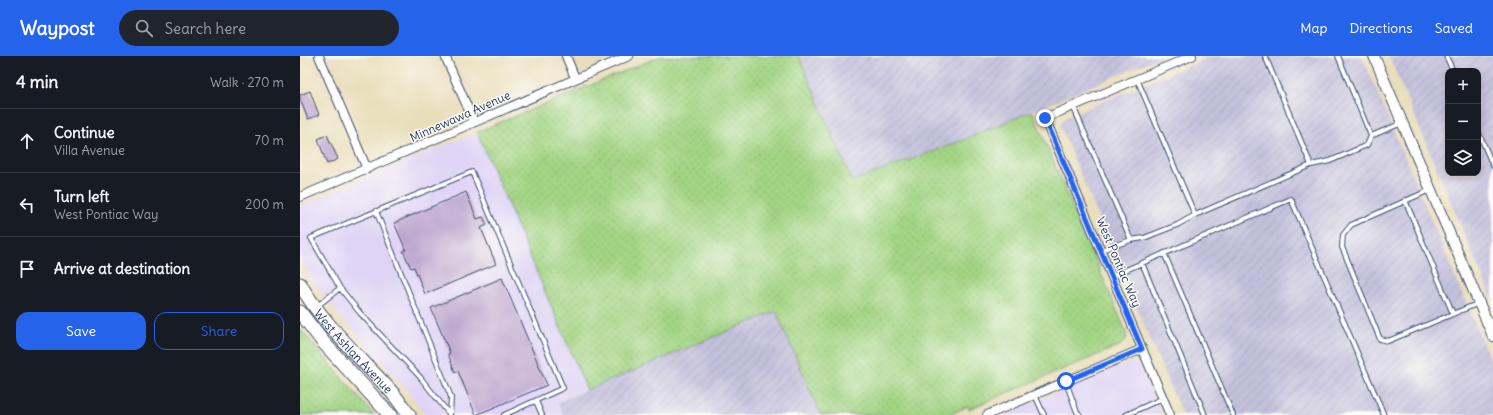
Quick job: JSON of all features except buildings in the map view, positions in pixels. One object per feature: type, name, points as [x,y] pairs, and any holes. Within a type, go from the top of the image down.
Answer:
[{"type":"main road","name":"West Ashlan Avenue","points":[[300,284],[306,295],[335,330],[390,390],[409,415]]},
{"type":"main road","name":"West Ashlan Avenue","points":[[300,312],[323,342],[390,415]]},
{"type":"street","points":[[319,56],[367,169]]},
{"type":"street","points":[[445,56],[474,122]]},
{"type":"street","points":[[566,56],[575,78]]},
{"type":"street","name":"Minnewawa Avenue","points":[[300,197],[629,56]]},
{"type":"street","points":[[1073,106],[1192,56]]},
{"type":"street","points":[[1374,56],[1493,336]]},
{"type":"street","name":"West Pontiac Way","points":[[1073,106],[1045,118],[1170,415]]},
{"type":"street","points":[[987,415],[1142,349]]},
{"type":"lane","points":[[1265,56],[1311,165]]},
{"type":"lane","points":[[1338,56],[1371,136]]},
{"type":"lane","points":[[1446,56],[1451,68]]},
{"type":"lane","points":[[1137,79],[1195,215]]},
{"type":"lane","points":[[1073,106],[1131,240]]},
{"type":"lane","points":[[1101,250],[1131,240],[1144,238],[1177,225],[1195,215],[1311,165],[1330,161],[1367,145],[1371,136],[1402,123]]},
{"type":"lane","points":[[1481,138],[1493,166]]},
{"type":"lane","points":[[450,415],[420,377],[360,313],[340,288],[311,238],[472,172],[563,388],[504,415]]},
{"type":"lane","points":[[1431,189],[1351,225],[1343,235],[1342,247],[1380,339],[1388,341],[1479,303]]},
{"type":"lane","points":[[1112,276],[1291,199],[1384,415]]},
{"type":"lane","points":[[1405,200],[1453,314]]},
{"type":"lane","points":[[376,211],[451,397],[450,415]]},
{"type":"lane","points":[[1164,253],[1233,414],[1227,415]]},
{"type":"lane","points":[[1142,263],[1205,415]]},
{"type":"lane","points":[[316,307],[340,288]]},
{"type":"lane","points":[[1066,381],[1077,412],[1080,415]]},
{"type":"lane","points":[[1035,394],[1044,415]]},
{"type":"lane","points":[[1126,415],[1163,398]]},
{"type":"lane","points":[[536,401],[542,415]]},
{"type":"shaded area","points":[[800,56],[1163,56],[956,143],[852,181]]},
{"type":"shaded area","points":[[1212,56],[1362,56],[1493,366],[1493,415],[1233,415],[1232,413],[1227,415],[1182,415],[1060,126],[1063,119],[1066,117]]},
{"type":"shaded area","points":[[1389,56],[1493,56],[1493,302]]},
{"type":"shaded area","points":[[477,132],[587,390],[558,402],[563,415],[426,415],[401,383],[331,306],[316,286],[300,259],[300,206]]},
{"type":"shaded area","points":[[777,311],[821,415],[563,415],[558,402]]},
{"type":"shaded area","points":[[1129,362],[1136,362],[1141,367],[1161,415],[1004,415]]},
{"type":"green space","points":[[661,56],[799,56],[852,181],[956,143],[1032,111],[1126,332],[1127,338],[1121,345],[969,409],[968,406],[949,415],[821,415],[776,311],[587,390],[477,132]]},
{"type":"green space","points":[[300,329],[374,415],[300,415]]},
{"type":"route","points":[[1045,118],[1142,349],[1066,381]]}]
